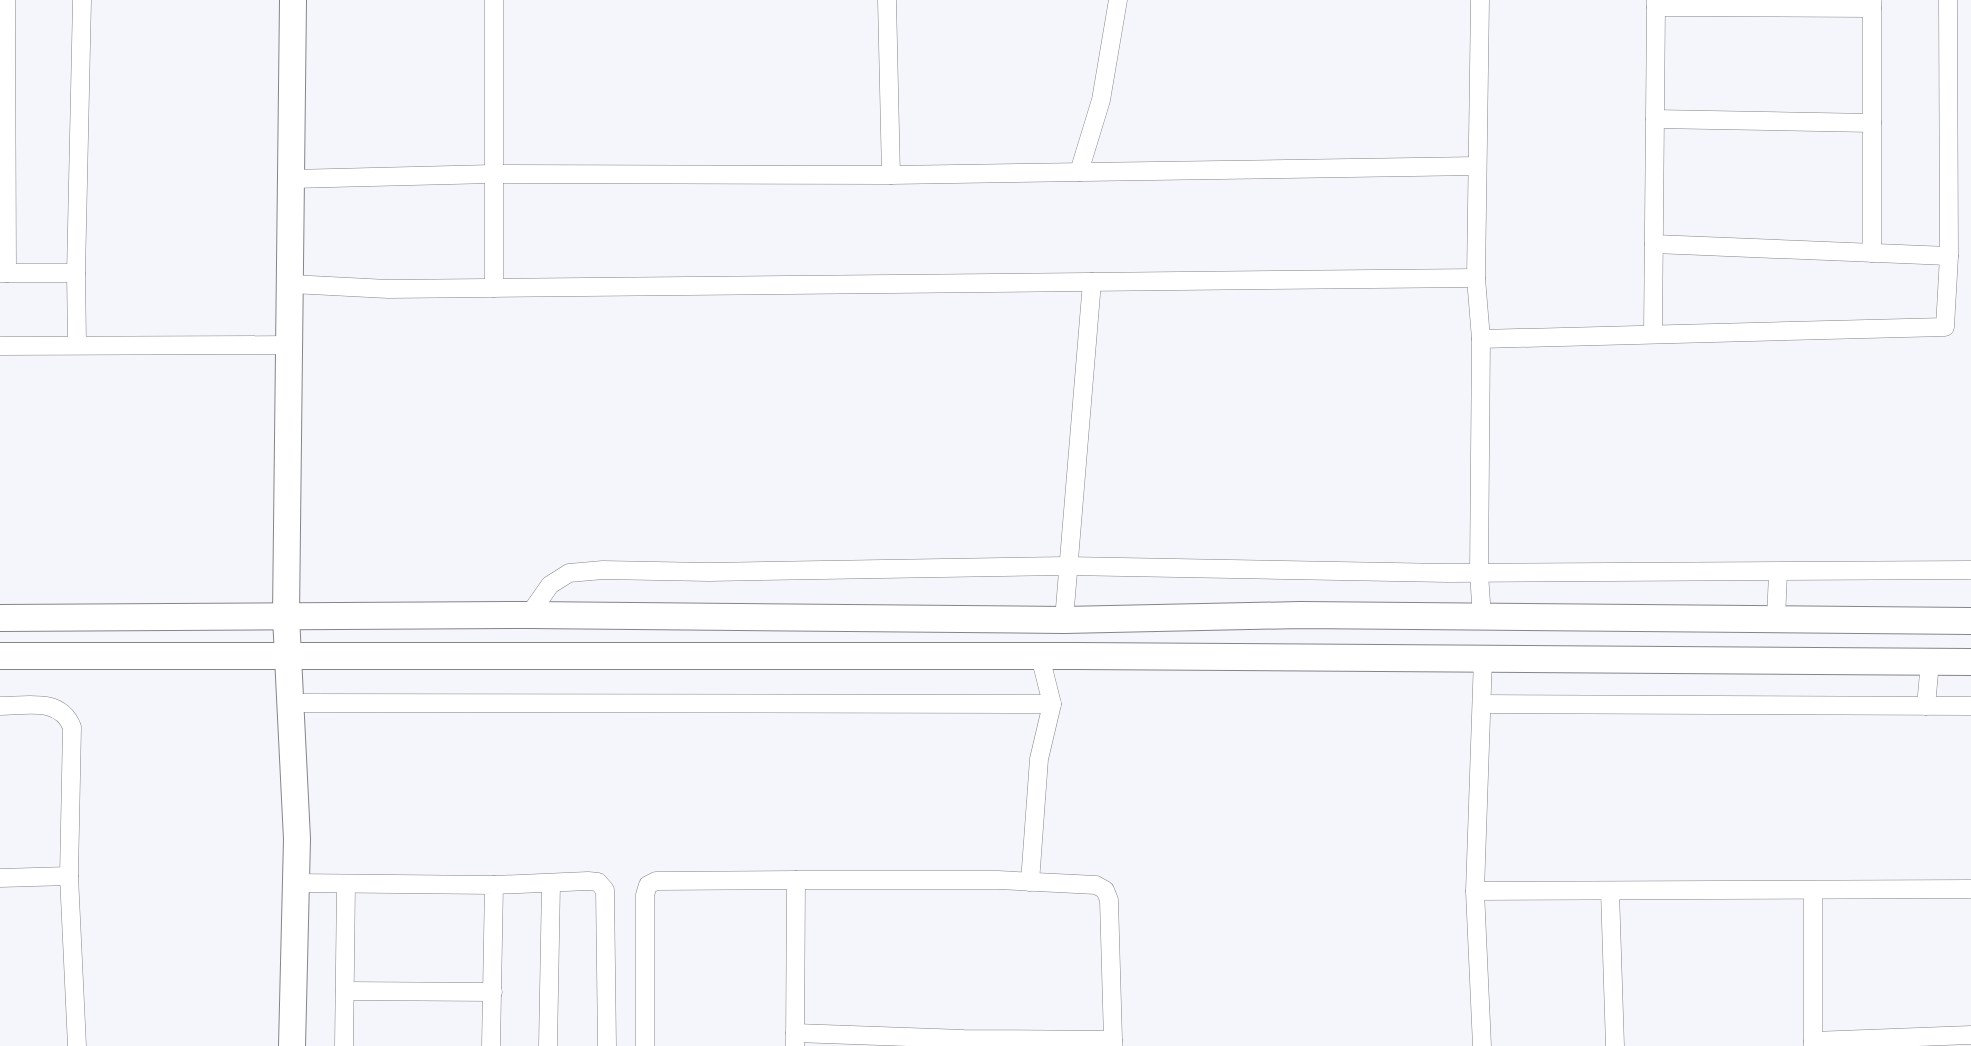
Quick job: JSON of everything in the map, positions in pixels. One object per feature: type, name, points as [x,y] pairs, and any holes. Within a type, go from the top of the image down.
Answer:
[{"type":"main road","points":[[292,1046],[296,883],[286,616],[293,0]]},
{"type":"main road","points":[[0,618],[529,615],[1063,620],[1300,615],[1971,621]]},
{"type":"main road","points":[[1482,618],[1483,658]]},
{"type":"main road","points":[[1776,619],[1779,660]]},
{"type":"main road","points":[[0,656],[1040,656],[1971,662]]},
{"type":"street","points":[[6,0],[3,78],[3,273],[76,273]]},
{"type":"street","points":[[77,343],[82,0]]},
{"type":"street","points":[[494,0],[492,174],[495,288]]},
{"type":"street","points":[[887,0],[891,175]]},
{"type":"street","points":[[1079,172],[1101,100],[1118,0]]},
{"type":"street","points":[[1480,0],[1476,278],[1481,339],[1479,573],[1482,618]]},
{"type":"street","points":[[1481,339],[1653,332],[1945,327],[1949,256],[1948,0]]},
{"type":"street","points":[[1653,332],[1656,3],[1872,4],[1872,253]]},
{"type":"street","points":[[1655,119],[1872,123]]},
{"type":"street","points":[[292,179],[492,174],[891,175],[1477,166]]},
{"type":"street","points":[[1654,244],[1949,256]]},
{"type":"street","points":[[291,284],[388,289],[1476,278]]},
{"type":"street","points":[[1063,620],[1092,282]]},
{"type":"street","points":[[0,346],[77,343],[291,345]]},
{"type":"street","points":[[529,615],[550,585],[569,573],[1067,566],[1479,573],[1971,570]]},
{"type":"street","points":[[1776,619],[1778,573]]},
{"type":"street","points":[[1030,882],[1039,760],[1052,704],[1040,656]]},
{"type":"street","points":[[1482,1046],[1475,891],[1483,658]]},
{"type":"street","points":[[1926,706],[1930,662]]},
{"type":"street","points":[[291,704],[1052,704]]},
{"type":"street","points":[[1482,704],[1971,706]]},
{"type":"street","points":[[0,706],[47,705],[68,717],[72,727],[69,876],[77,1046]]},
{"type":"street","points":[[0,878],[69,876]]},
{"type":"street","points":[[645,1046],[645,895],[648,885],[656,881],[796,880],[1096,885],[1105,890],[1109,900],[1113,1043],[795,1040],[796,880]]},
{"type":"street","points":[[296,883],[494,885],[598,882],[605,890],[607,1046]]},
{"type":"street","points":[[344,1046],[346,884]]},
{"type":"street","points":[[548,1046],[551,884]]},
{"type":"street","points":[[491,1046],[494,885]]},
{"type":"street","points":[[1475,891],[1971,889]]},
{"type":"street","points":[[1813,890],[1813,1044],[1971,1035]]},
{"type":"street","points":[[1610,891],[1615,1046]]},
{"type":"street","points":[[345,992],[493,992]]}]
